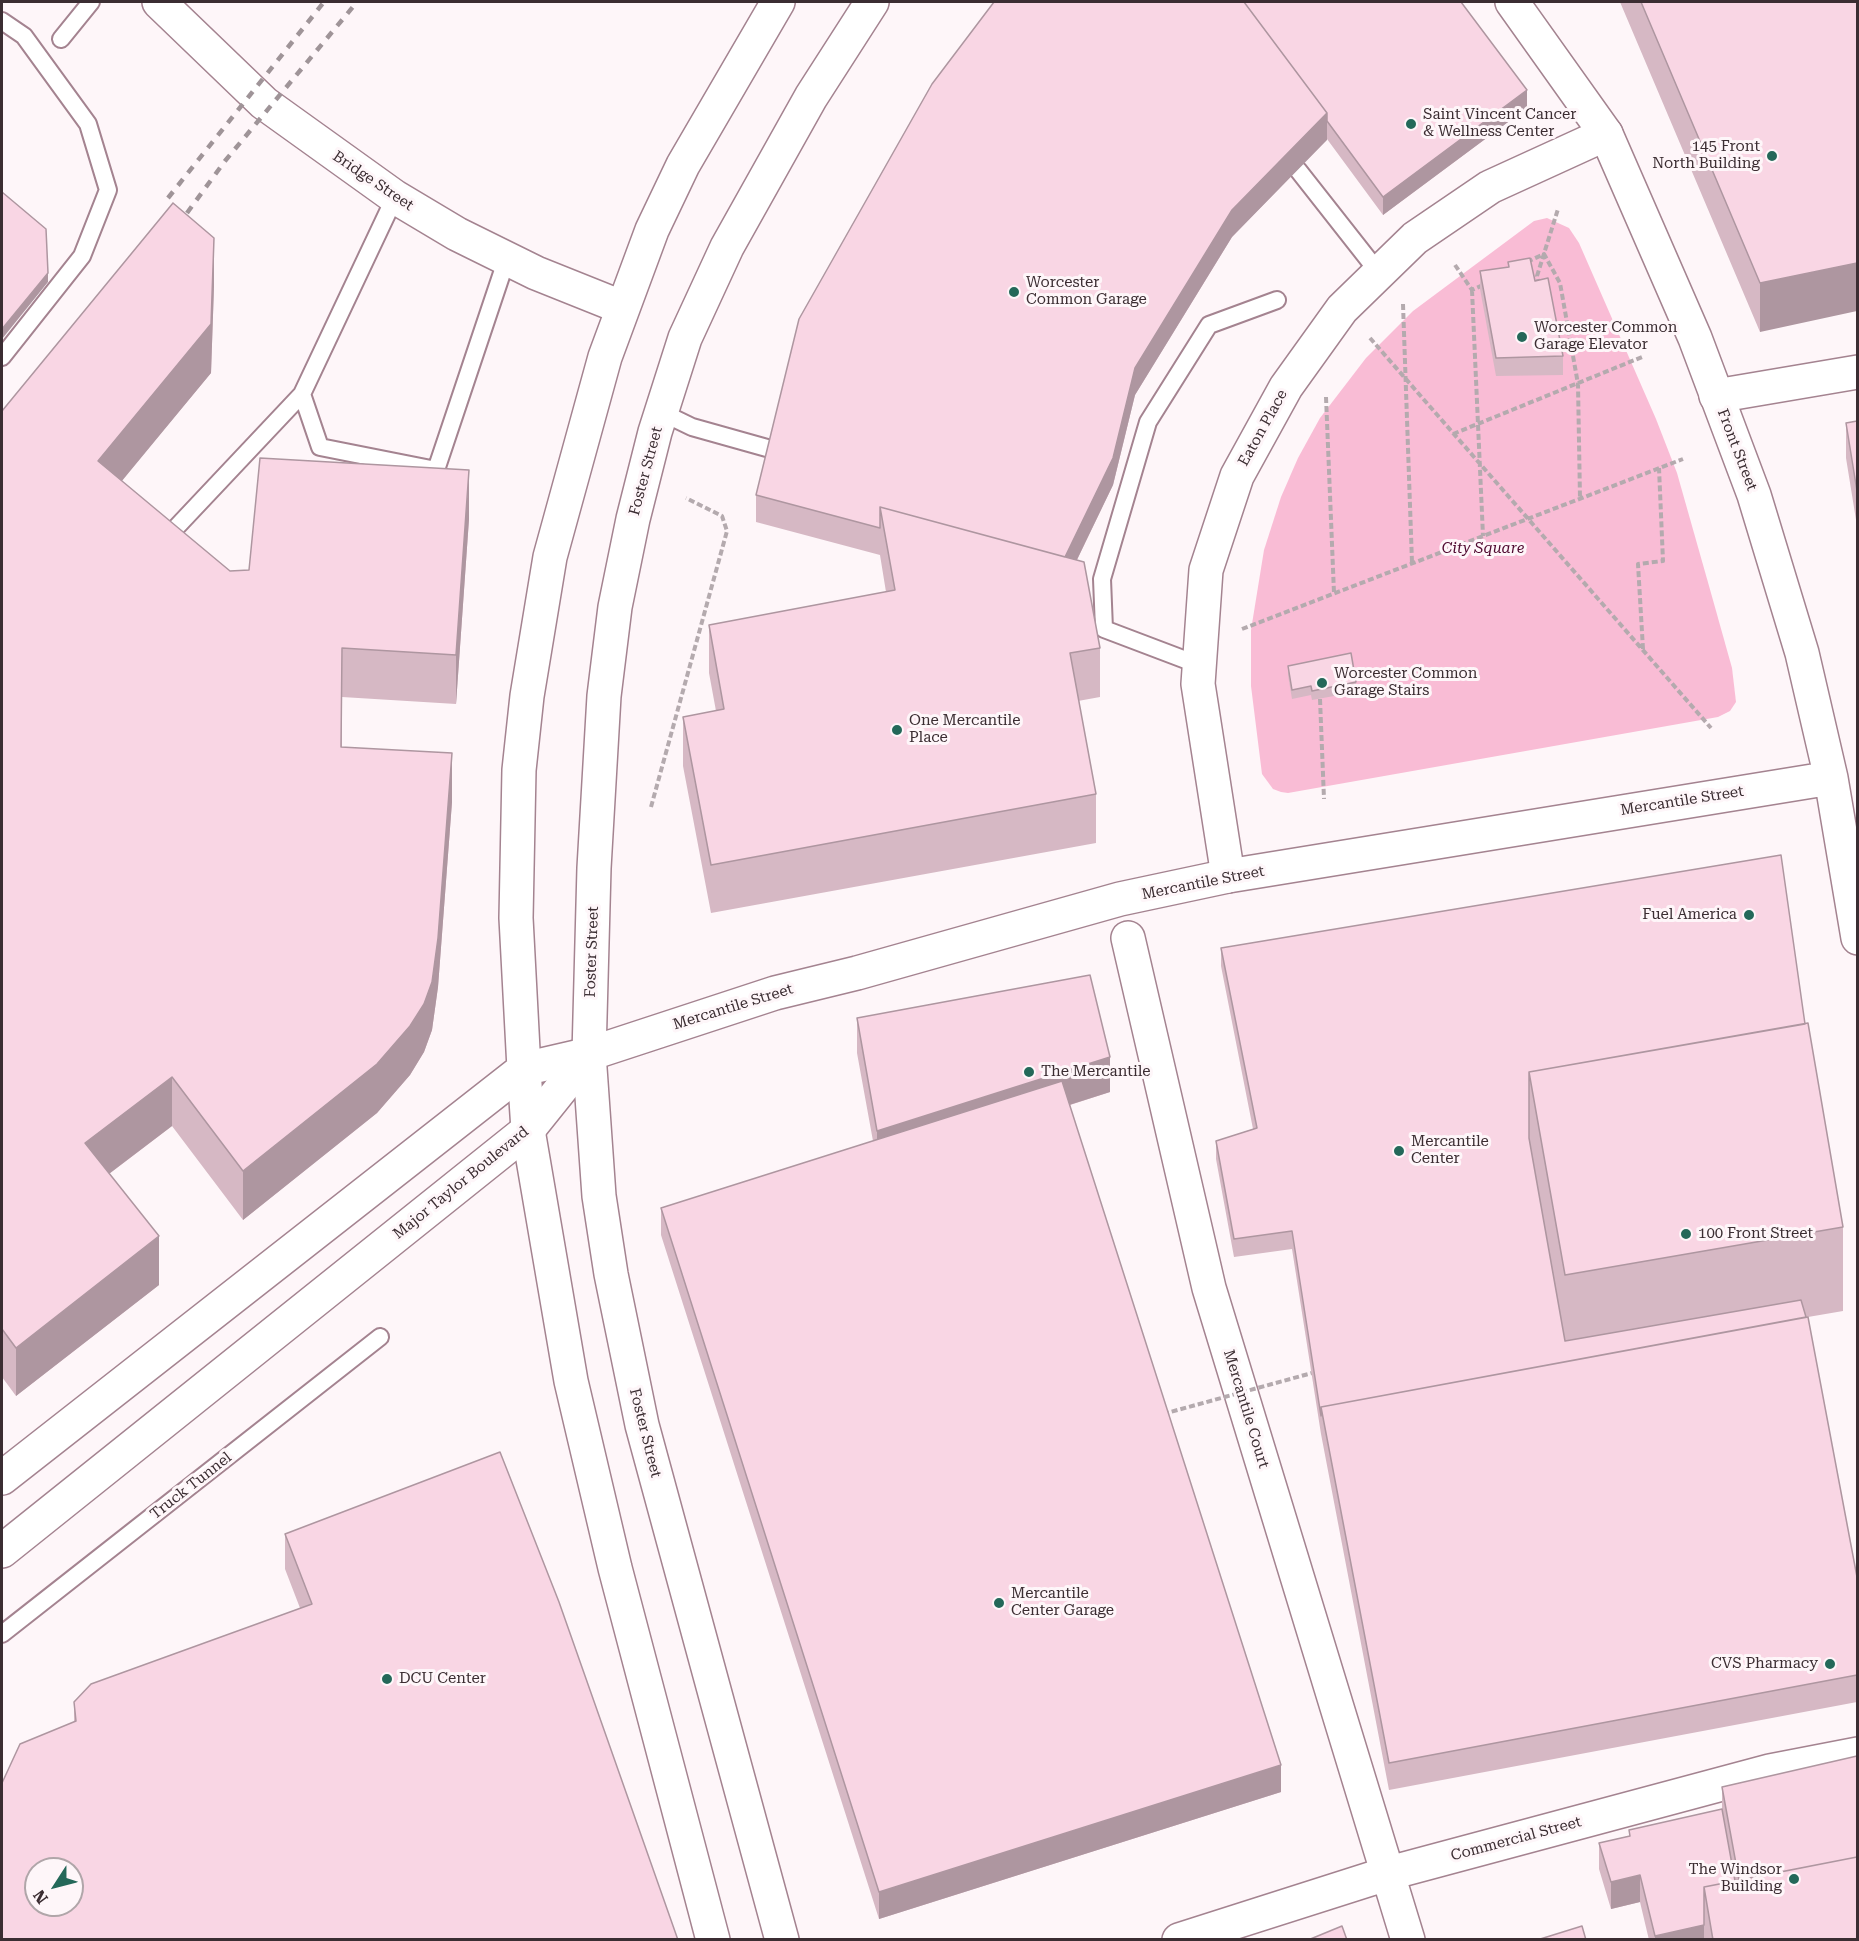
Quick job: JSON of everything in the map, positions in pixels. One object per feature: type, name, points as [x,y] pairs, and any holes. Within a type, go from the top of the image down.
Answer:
[{"type":"main road","name":"Bridge Street","points":[[159,2],[264,103],[394,197],[457,234],[621,307]]},
{"type":"main road","points":[[713,1940],[592,1476],[571,1381],[528,1130],[516,918],[519,770],[527,696],[550,557],[588,412],[621,307],[652,230],[683,165],[778,2]]},
{"type":"main road","name":"Foster Street","points":[[782,1940],[642,1425],[611,1274],[599,1196],[589,1054],[594,868],[604,696],[619,585],[633,519],[661,412],[685,338],[727,247],[805,106],[872,2]]},
{"type":"main road","name":"Front Street","points":[[1512,2],[1606,134],[1695,338],[1755,495],[1802,653],[1831,778],[1857,938]]},
{"type":"main road","name":"Eaton Place","points":[[1228,876],[1198,684],[1206,570],[1237,476],[1286,387],[1342,309],[1415,237],[1490,187],[1606,134]]},
{"type":"main road","points":[[1716,396],[1857,372]]},
{"type":"main road","name":"Mercantile Street","points":[[589,1054],[775,993],[857,973],[1120,899],[1228,876],[1831,778]]},
{"type":"main road","name":"Mercantile Court","points":[[1128,938],[1209,1288],[1408,1940]]},
{"type":"main road","points":[[2,1478],[524,1069],[589,1054]]},
{"type":"main road","name":"Major Taylor Boulevard","points":[[2,1551],[528,1130],[589,1054]]},
{"type":"main road","name":"Commercial Street","points":[[1179,1940],[1386,1874],[1770,1771],[1857,1754]]},
{"type":"lane","points":[[61,39],[91,2]]},
{"type":"lane","points":[[2,21],[24,36],[88,124],[108,190],[82,256],[2,357]]},
{"type":"lane","points":[[1298,170],[1379,273]]},
{"type":"lane","points":[[170,534],[302,394],[394,197]]},
{"type":"lane","points":[[302,394],[320,447],[436,470],[507,258]]},
{"type":"lane","points":[[1199,665],[1104,629],[1102,579],[1148,422],[1209,325],[1277,300]]},
{"type":"lane","points":[[661,412],[692,427],[774,450]]},
{"type":"lane","name":"Truck Tunnel","points":[[2,1634],[380,1337]]},
{"type":"path","points":[[1539,287],[1537,276],[1558,209]]},
{"type":"path","points":[[1524,264],[1544,254]]},
{"type":"path","points":[[1544,254],[1560,283],[1578,384],[1580,498]]},
{"type":"path","points":[[1455,265],[1472,290],[1484,536]]},
{"type":"path","points":[[1472,290],[1493,280]]},
{"type":"path","points":[[1403,304],[1412,563]]},
{"type":"path","points":[[1370,338],[1711,728]]},
{"type":"path","points":[[1453,434],[1642,357]]},
{"type":"path","points":[[1326,390],[1334,593]]},
{"type":"path","points":[[1242,629],[1683,459]]},
{"type":"path","points":[[1643,650],[1638,564],[1662,561],[1659,468]]},
{"type":"path","points":[[651,807],[727,531],[722,516],[686,498]]},
{"type":"path","points":[[1320,699],[1324,799]]},
{"type":"path","points":[[1160,1414],[1312,1373]]},
{"type":"green space","name":"City Square","points":[[1547,218],[1569,228],[1579,243],[1656,419],[1677,473],[1711,593],[1732,668],[1736,702],[1730,711],[1718,717],[1288,793],[1273,789],[1262,774],[1251,686],[1251,630],[1264,550],[1281,497],[1298,458],[1320,418],[1366,358],[1413,311],[1534,221]]},
{"type":"building","name":"Worcester Common Garage","points":[[994,2],[1244,2],[1327,113],[1232,210],[1135,368],[1113,458],[1065,557],[880,507],[880,528],[756,495],[799,319],[932,84]]},
{"type":"building","name":"Saint Vincent Cancer & Wellness Center","points":[[1244,2],[1461,2],[1527,90],[1383,197],[1327,121],[1327,113]]},
{"type":"building","name":"145 Front North Building","points":[[1641,2],[1857,2],[1857,263],[1760,283]]},
{"type":"building","points":[[2,192],[46,229],[48,273],[2,329]]},
{"type":"building","points":[[173,203],[214,238],[211,324],[98,461],[230,571],[249,570],[260,458],[469,470],[456,655],[342,648],[341,747],[452,753],[438,938],[432,982],[424,1004],[410,1026],[377,1064],[243,1171],[172,1077],[85,1143],[159,1236],[16,1348],[2,1329],[2,411]]},
{"type":"building","name":"Worcester Common Garage Elevator","points":[[1530,258],[1535,281],[1548,278],[1563,356],[1496,358],[1480,271],[1509,267],[1508,262]]},
{"type":"building","points":[[1857,421],[1857,491],[1846,423]]},
{"type":"building","name":"One Mercantile Place","points":[[880,507],[1084,562],[1100,648],[1070,653],[1096,794],[711,865],[683,717],[724,709],[709,625],[895,590]]},
{"type":"building","name":"Worcester Common Garage Stairs","points":[[1351,653],[1356,682],[1312,691],[1311,686],[1292,690],[1288,666]]},
{"type":"building","name":"Mercantile Center","points":[[1781,855],[1805,1024],[1529,1072],[1529,1138],[1565,1341],[1801,1300],[1806,1317],[1321,1407],[1321,1416],[1292,1231],[1234,1239],[1216,1141],[1257,1128],[1221,948]]},
{"type":"building","points":[[1090,975],[1110,1057],[877,1131],[857,1018]]},
{"type":"building","points":[[1808,1023],[1843,1227],[1565,1275],[1529,1072]]},
{"type":"building","name":"Mercantile Center Garage","points":[[1062,1081],[1281,1765],[879,1892],[661,1208]]},
{"type":"building","points":[[1808,1317],[1857,1577],[1857,1675],[1389,1763],[1321,1407]]},
{"type":"building","name":"DCU Center","points":[[500,1452],[559,1602],[678,1940],[2,1940],[2,1783],[20,1744],[76,1721],[74,1702],[91,1684],[312,1604],[285,1534]]},
{"type":"building","points":[[1857,1756],[1857,1857],[1739,1880],[1722,1787]]},
{"type":"building","points":[[1722,1809],[1735,1881],[1704,1887],[1704,1925],[1655,1936],[1640,1875],[1611,1882],[1599,1843],[1630,1836],[1629,1830]]},
{"type":"building","points":[[1857,1857],[1857,1940],[1713,1940],[1704,1887]]},
{"type":"building","points":[[1342,1926],[1347,1940],[1308,1940]]},
{"type":"building","points":[[1582,1926],[1586,1940],[1537,1940]]},
{"type":"railway","points":[[168,198],[324,2]]},
{"type":"railway","points":[[187,213],[225,161],[357,2]]},
{"type":"place","name":"Saint Vincent Cancer & Wellness Center","points":[[1411,124]]},
{"type":"place","name":"145 Front North Building","points":[[1772,156]]},
{"type":"place","name":"Worcester Common Garage","points":[[1014,292]]},
{"type":"place","name":"Worcester Common Garage Elevator","points":[[1522,337]]},
{"type":"place","name":"Worcester Common Garage Stairs","points":[[1322,683]]},
{"type":"place","name":"One Mercantile Place","points":[[897,730]]},
{"type":"place","name":"Fuel America","points":[[1749,915]]},
{"type":"place","name":"The Mercantile","points":[[1029,1072]]},
{"type":"place","name":"Mercantile Center","points":[[1399,1151]]},
{"type":"place","name":"100 Front Street","points":[[1686,1234]]},
{"type":"place","name":"Mercantile Center Garage","points":[[999,1603]]},
{"type":"place","name":"CVS Pharmacy","points":[[1830,1664]]},
{"type":"place","name":"DCU Center","points":[[387,1679]]},
{"type":"place","name":"The Windsor Building","points":[[1794,1879]]}]
